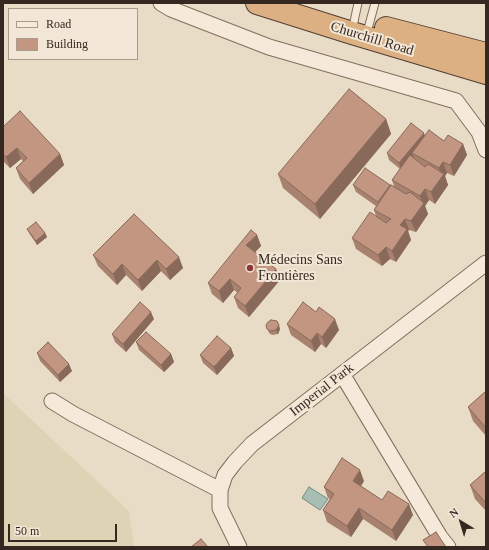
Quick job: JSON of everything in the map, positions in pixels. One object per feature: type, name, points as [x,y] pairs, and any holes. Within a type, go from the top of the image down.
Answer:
[{"type":"highway","name":"Churchill Road","points":[[258,3],[360,23],[486,54]]},
{"type":"highway","name":"Churchill Road","points":[[302,3],[360,23],[486,72]]},
{"type":"street","points":[[161,3],[171,9],[269,47],[456,101],[479,132],[486,150]]},
{"type":"street","name":"Imperial Park","points":[[239,547],[220,508],[220,490],[225,475],[234,462],[252,444],[486,263]]},
{"type":"street","points":[[342,374],[436,530],[448,547]]},
{"type":"street","points":[[52,401],[73,414],[220,490]]},
{"type":"lane","points":[[360,23],[375,3]]},
{"type":"shaded area","points":[[3,393],[129,511],[134,547],[3,547]]},
{"type":"shaded area","points":[[309,487],[328,499],[320,510],[302,498]]},
{"type":"building","points":[[349,89],[386,119],[315,204],[278,174]]},
{"type":"building","points":[[20,111],[60,154],[29,183],[16,168],[27,158],[17,148],[6,157],[3,154],[3,127]]},
{"type":"building","points":[[411,123],[424,133],[399,163],[387,153]]},
{"type":"building","points":[[429,130],[444,141],[448,135],[463,144],[450,165],[443,162],[439,168],[412,153]]},
{"type":"building","points":[[410,155],[425,167],[428,164],[444,174],[431,192],[425,189],[420,196],[392,180]]},
{"type":"building","points":[[365,168],[390,185],[378,202],[353,185]]},
{"type":"building","points":[[391,185],[406,194],[410,192],[424,203],[411,221],[405,219],[400,225],[407,229],[392,251],[386,247],[378,255],[352,238],[370,212],[386,223],[391,219],[374,210]]},
{"type":"building","points":[[134,214],[179,257],[166,269],[157,260],[138,280],[122,264],[113,274],[93,255]]},
{"type":"building","points":[[36,222],[45,233],[36,241],[27,229]]},
{"type":"building","points":[[251,230],[257,235],[246,245],[276,269],[245,306],[234,297],[241,288],[230,279],[219,291],[208,283]]},
{"type":"building","points":[[140,302],[151,312],[123,344],[112,334]]},
{"type":"building","points":[[303,302],[316,312],[319,307],[335,319],[322,337],[317,333],[311,341],[287,324]]},
{"type":"building","points":[[271,320],[277,321],[279,325],[276,330],[270,331],[267,329],[266,325]]},
{"type":"building","points":[[146,332],[171,354],[161,365],[136,342]]},
{"type":"building","points":[[217,336],[231,348],[214,367],[200,355]]},
{"type":"building","points":[[48,342],[69,364],[58,375],[37,353]]},
{"type":"building","points":[[486,391],[486,428],[468,407]]},
{"type":"building","points":[[342,458],[360,470],[353,481],[382,500],[388,491],[409,504],[392,530],[359,508],[347,526],[323,510],[334,494],[324,487]]},
{"type":"building","points":[[486,471],[486,501],[485,502],[470,485]]},
{"type":"building","points":[[436,532],[446,547],[428,547],[423,540]]},
{"type":"building","points":[[201,539],[208,547],[191,547]]},
{"type":"place","name":"Médecins Sans Frontières","points":[[250,268]]}]
